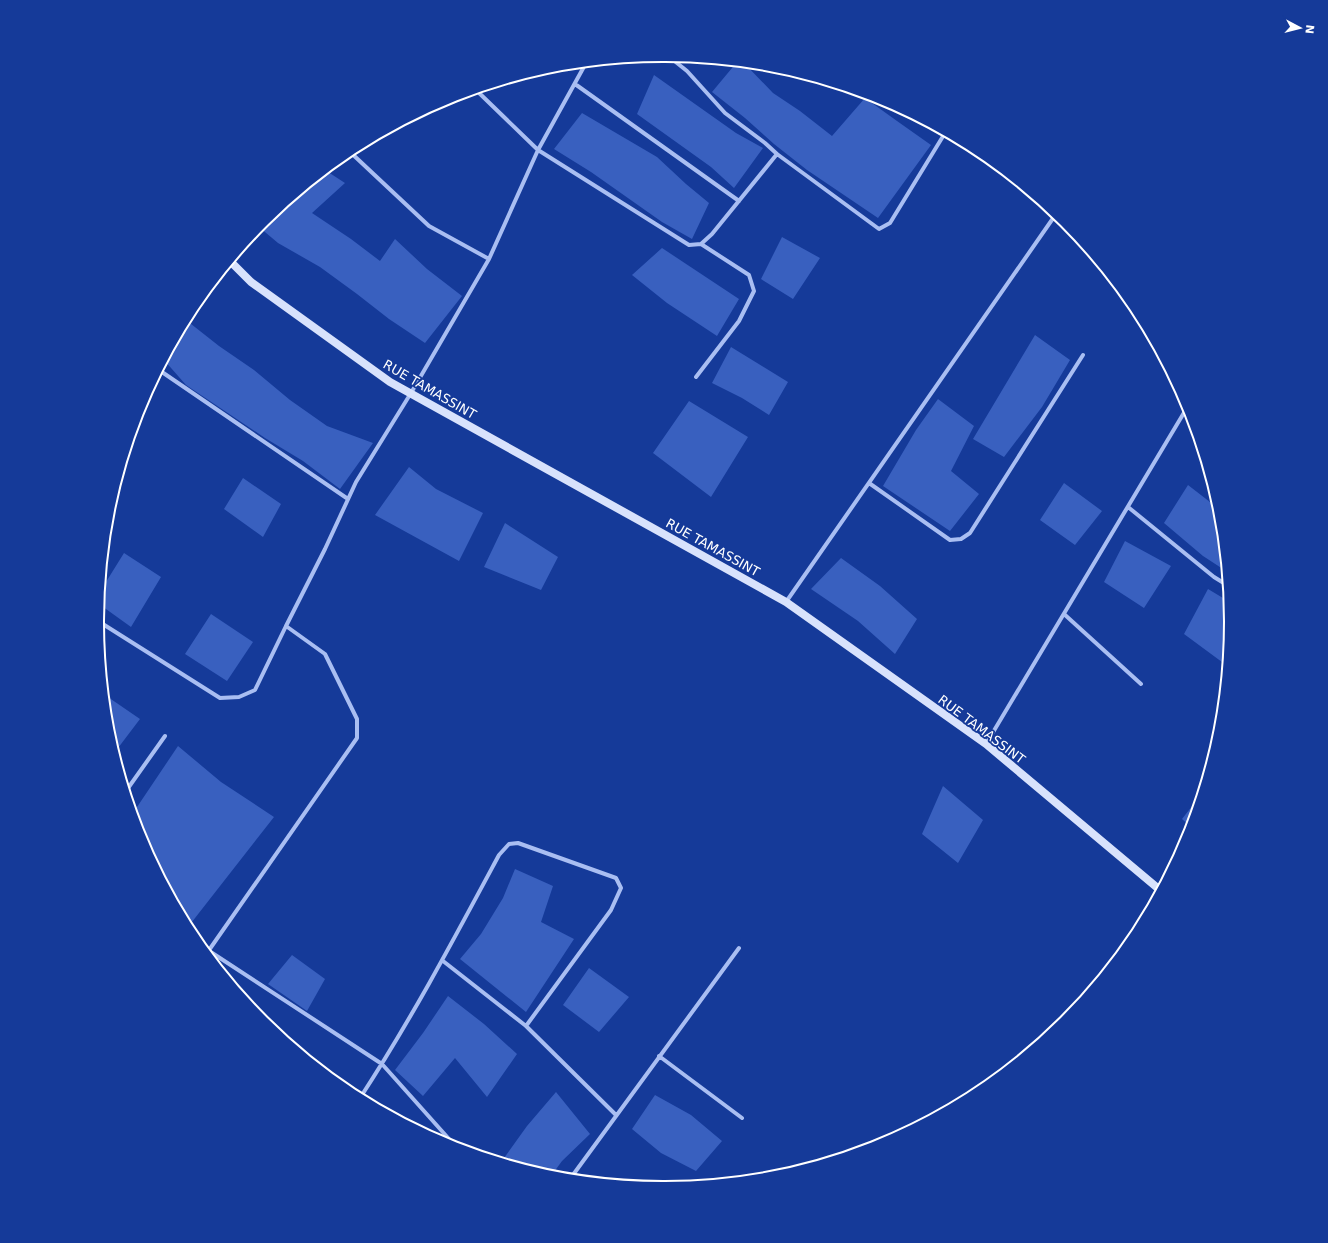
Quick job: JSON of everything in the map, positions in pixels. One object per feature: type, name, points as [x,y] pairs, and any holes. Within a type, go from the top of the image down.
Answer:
[{"type":"main road","name":"RUE TAMASSINT","points":[[234,265],[251,282],[390,382],[786,602],[986,744],[1156,887]]},
{"type":"street","points":[[676,62],[687,71],[725,112],[765,143],[776,154],[879,229],[890,223],[943,136]]},
{"type":"street","points":[[104,625],[220,698],[238,697],[255,690],[325,549],[356,482],[411,393],[489,258],[538,150],[583,68]]},
{"type":"street","points":[[575,84],[739,201]]},
{"type":"street","points":[[480,94],[538,150],[689,245],[701,244],[712,234],[776,154]]},
{"type":"street","points":[[354,156],[429,226],[489,258]]},
{"type":"street","points":[[786,602],[1052,219]]},
{"type":"street","points":[[696,377],[739,321],[754,291],[749,275],[701,244]]},
{"type":"street","points":[[869,483],[950,540],[961,538],[970,533],[1083,355]]},
{"type":"street","points":[[163,373],[348,499]]},
{"type":"street","points":[[986,744],[1183,414]]},
{"type":"street","points":[[1128,507],[1222,582]]},
{"type":"street","points":[[1064,614],[1141,684]]},
{"type":"street","points":[[211,948],[358,738],[357,719],[325,654],[286,626]]},
{"type":"street","points":[[130,786],[165,736]]},
{"type":"street","points":[[363,1093],[382,1064],[442,961],[499,855],[509,844],[518,843],[616,878],[621,888],[611,910],[526,1026]]},
{"type":"street","points":[[574,1173],[739,948]]},
{"type":"street","points":[[217,958],[382,1064],[445,1136]]},
{"type":"street","points":[[442,961],[526,1026],[616,1115]]},
{"type":"street","points":[[660,1056],[742,1118]]},
{"type":"building","points":[[733,67],[750,69],[773,93],[800,111],[832,136],[864,100],[871,102],[931,145],[878,218],[807,170],[712,92]]},
{"type":"building","points":[[654,75],[736,133],[763,148],[734,188],[711,167],[637,114]]},
{"type":"building","points":[[582,113],[657,157],[709,203],[692,239],[662,222],[591,172],[554,149]]},
{"type":"building","points":[[330,173],[345,183],[312,213],[351,239],[380,261],[395,239],[427,269],[462,296],[425,343],[389,319],[320,267],[278,243],[264,231],[295,201]]},
{"type":"building","points":[[782,237],[820,258],[793,299],[761,279]]},
{"type":"building","points":[[662,248],[739,299],[717,336],[667,303],[632,275]]},
{"type":"building","points":[[191,324],[219,346],[254,370],[290,400],[327,426],[373,443],[340,489],[303,461],[265,438],[186,385],[167,364]]},
{"type":"building","points":[[1035,335],[1070,360],[1042,407],[1004,457],[973,439]]},
{"type":"building","points":[[731,347],[788,382],[769,415],[742,398],[712,383]]},
{"type":"building","points":[[938,399],[974,426],[951,471],[979,494],[950,531],[883,486],[916,430]]},
{"type":"building","points":[[689,401],[748,437],[711,497],[653,453]]},
{"type":"building","points":[[409,467],[436,489],[483,513],[459,561],[375,515]]},
{"type":"building","points":[[243,478],[281,504],[263,537],[224,509]]},
{"type":"building","points":[[1064,483],[1102,511],[1075,545],[1040,520]]},
{"type":"building","points":[[1188,485],[1211,502],[1219,548],[1221,567],[1203,556],[1164,523]]},
{"type":"building","points":[[505,523],[558,557],[541,590],[484,567]]},
{"type":"building","points":[[1125,541],[1171,566],[1144,608],[1104,582]]},
{"type":"building","points":[[124,553],[161,577],[131,627],[105,608],[106,582]]},
{"type":"building","points":[[841,558],[880,586],[917,619],[895,654],[858,621],[811,589]]},
{"type":"building","points":[[1208,589],[1223,598],[1224,622],[1222,662],[1184,634]]},
{"type":"building","points":[[211,614],[253,642],[227,681],[185,654]]},
{"type":"building","points":[[110,698],[140,719],[119,747]]},
{"type":"building","points":[[178,746],[221,782],[274,817],[192,922],[179,901],[162,869],[137,808]]},
{"type":"building","points":[[943,786],[983,820],[958,863],[922,834]]},
{"type":"building","points":[[1192,806],[1186,823],[1182,819]]},
{"type":"building","points":[[515,869],[553,886],[541,922],[574,939],[526,1012],[460,959],[481,934],[503,898]]},
{"type":"building","points":[[292,955],[325,979],[307,1011],[268,984]]},
{"type":"building","points":[[589,968],[629,997],[599,1032],[563,1005]]},
{"type":"building","points":[[448,996],[484,1024],[517,1054],[487,1097],[455,1058],[423,1096],[395,1070],[423,1033]]},
{"type":"building","points":[[556,1092],[590,1134],[562,1161],[555,1170],[505,1157],[527,1126]]},
{"type":"building","points":[[655,1095],[691,1115],[722,1141],[696,1171],[661,1153],[632,1129]]}]
